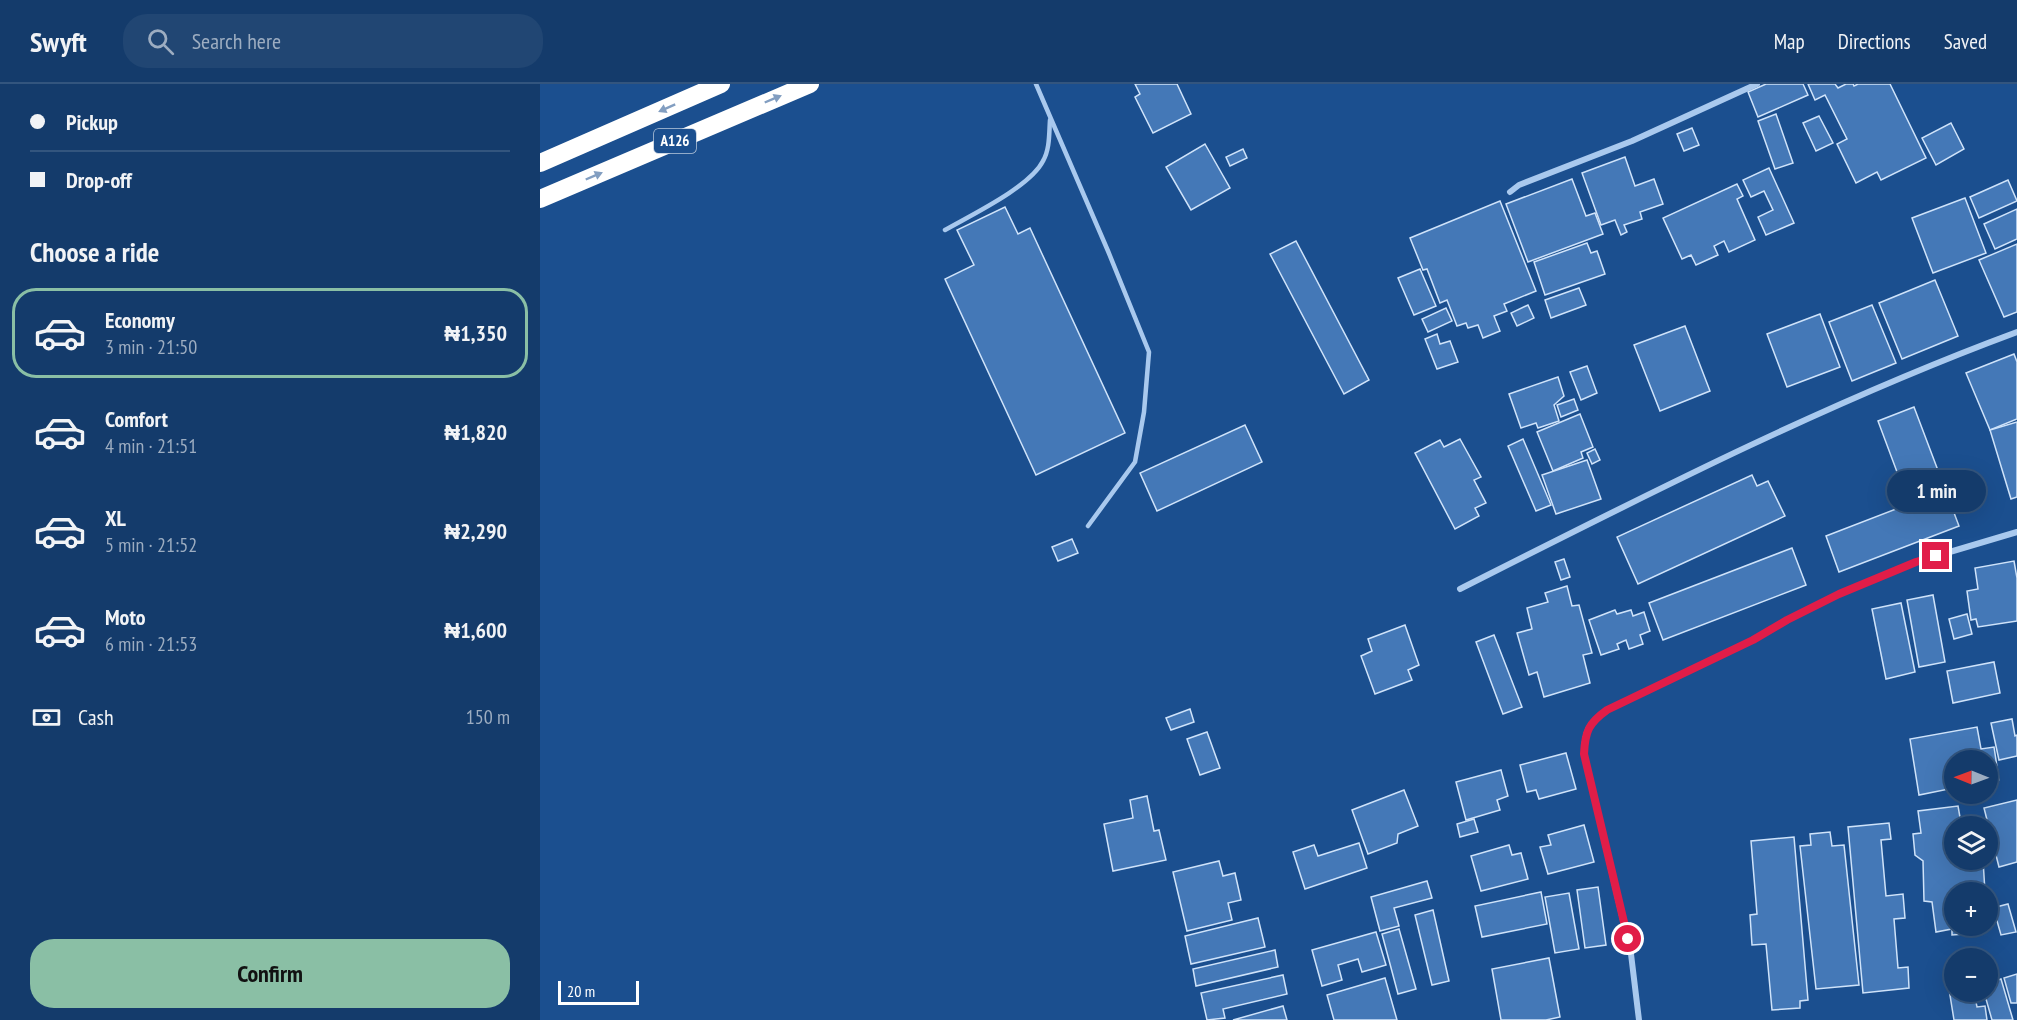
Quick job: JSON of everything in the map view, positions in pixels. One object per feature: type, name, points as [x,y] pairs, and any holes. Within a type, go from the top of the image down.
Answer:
[{"type":"highway","name":"A126","points":[[540,163],[721,84]]},
{"type":"highway","name":"A126","points":[[540,199],[810,84]]},
{"type":"street","points":[[1510,192],[1519,185],[1632,141],[1757,84]]},
{"type":"street","points":[[1460,589],[1763,440],[1953,356],[2017,332]]},
{"type":"street","points":[[1639,1020],[1631,954],[1584,754],[1587,732],[1593,720],[1607,710],[1753,640],[1839,594],[1916,562],[2017,532]]},
{"type":"lane","points":[[1036,84],[1149,352],[1144,412],[1135,462],[1088,526]]},
{"type":"lane","points":[[945,230],[1025,182],[1043,162],[1048,144],[1050,117]]},
{"type":"building","points":[[1135,84],[1177,84],[1191,114],[1153,133],[1135,97],[1140,94]]},
{"type":"building","points":[[1766,84],[1803,84],[1808,95],[1758,117],[1748,92]]},
{"type":"building","points":[[1808,84],[1835,84],[1838,88],[1846,84],[1854,86],[1890,84],[1926,158],[1881,180],[1877,172],[1856,183],[1837,144],[1847,139],[1825,95],[1815,100]]},
{"type":"building","points":[[1776,114],[1793,163],[1775,169],[1758,121]]},
{"type":"building","points":[[1819,116],[1833,143],[1816,151],[1803,123]]},
{"type":"building","points":[[1951,123],[1964,149],[1936,165],[1922,138]]},
{"type":"building","points":[[1692,128],[1699,145],[1684,151],[1677,134]]},
{"type":"building","points":[[1205,144],[1230,188],[1191,210],[1166,167]]},
{"type":"building","points":[[1243,149],[1247,158],[1230,166],[1226,157]]},
{"type":"building","points":[[1625,157],[1635,186],[1654,179],[1663,204],[1640,212],[1642,219],[1624,225],[1627,232],[1621,235],[1615,220],[1601,225],[1582,173]]},
{"type":"building","points":[[1769,168],[1794,223],[1766,235],[1758,217],[1773,210],[1764,191],[1751,197],[1743,180]]},
{"type":"building","points":[[1572,179],[1586,216],[1595,213],[1603,234],[1528,262],[1506,204]]},
{"type":"building","points":[[2008,180],[2017,201],[1979,218],[1970,197]]},
{"type":"building","points":[[1737,184],[1743,196],[1737,199],[1755,240],[1729,252],[1724,241],[1714,246],[1718,255],[1696,265],[1691,255],[1682,259],[1663,218]]},
{"type":"building","points":[[1965,198],[1986,253],[1933,273],[1912,218]]},
{"type":"building","points":[[1500,201],[1536,291],[1504,304],[1507,311],[1494,316],[1500,331],[1483,338],[1478,325],[1468,328],[1466,323],[1457,326],[1447,300],[1440,303],[1427,269],[1423,270],[1410,238]]},
{"type":"building","points":[[1005,207],[1018,234],[1030,228],[1125,433],[1036,475],[945,279],[974,265],[957,230]]},
{"type":"building","points":[[2017,209],[2017,239],[1995,249],[1984,224]]},
{"type":"building","points":[[1296,241],[1369,380],[1344,394],[1270,254]]},
{"type":"building","points":[[1587,243],[1591,253],[1597,251],[1605,274],[1545,295],[1534,262]]},
{"type":"building","points":[[2017,244],[2017,312],[2004,317],[1979,260]]},
{"type":"building","points":[[1420,269],[1436,306],[1414,315],[1398,278]]},
{"type":"building","points":[[1935,280],[1958,336],[1902,359],[1879,303]]},
{"type":"building","points":[[1579,288],[1586,305],[1551,318],[1545,300]]},
{"type":"building","points":[[1528,305],[1534,318],[1517,326],[1511,313]]},
{"type":"building","points":[[1872,305],[1896,363],[1852,381],[1829,322]]},
{"type":"building","points":[[1446,308],[1452,321],[1428,332],[1422,319]]},
{"type":"building","points":[[1820,314],[1840,367],[1787,387],[1767,334]]},
{"type":"building","points":[[1685,326],[1710,391],[1660,411],[1634,345]]},
{"type":"building","points":[[1437,334],[1440,344],[1450,341],[1458,362],[1437,369],[1425,339]]},
{"type":"building","points":[[2014,354],[2017,362],[2017,419],[1990,430],[1966,373]]},
{"type":"building","points":[[1587,366],[1597,393],[1581,400],[1570,372]]},
{"type":"building","points":[[1558,377],[1564,396],[1554,405],[1559,421],[1538,428],[1536,423],[1521,428],[1509,394]]},
{"type":"building","points":[[1574,399],[1578,410],[1561,417],[1557,405]]},
{"type":"building","points":[[1914,407],[1959,526],[1839,572],[1826,536],[1909,504],[1878,421]]},
{"type":"building","points":[[1580,414],[1593,447],[1581,452],[1583,458],[1553,471],[1537,432]]},
{"type":"building","points":[[2017,422],[2017,497],[2011,499],[1990,430]]},
{"type":"building","points":[[1245,425],[1262,462],[1157,511],[1140,473]]},
{"type":"building","points":[[1460,439],[1481,477],[1474,480],[1486,503],[1475,508],[1479,516],[1455,529],[1415,453],[1440,440],[1444,447]]},
{"type":"building","points":[[1523,439],[1551,505],[1536,511],[1508,446]]},
{"type":"building","points":[[1595,449],[1600,460],[1592,464],[1587,453]]},
{"type":"building","points":[[1587,460],[1601,499],[1556,514],[1542,475]]},
{"type":"building","points":[[1752,475],[1757,486],[1768,481],[1785,516],[1638,584],[1617,537]]},
{"type":"building","points":[[1072,539],[1078,553],[1058,561],[1052,547]]},
{"type":"building","points":[[1792,548],[1806,585],[1663,640],[1649,603]]},
{"type":"building","points":[[1564,559],[1570,577],[1561,580],[1555,562]]},
{"type":"building","points":[[2014,561],[2017,578],[2017,621],[1978,627],[1976,619],[1971,620],[1967,591],[1978,589],[1975,568]]},
{"type":"building","points":[[1567,586],[1572,606],[1579,605],[1592,653],[1583,655],[1590,683],[1544,697],[1537,672],[1529,675],[1517,633],[1532,629],[1527,608],[1548,602],[1545,593]]},
{"type":"building","points":[[1933,595],[1945,662],[1919,667],[1907,600]]},
{"type":"building","points":[[1901,603],[1915,672],[1886,679],[1872,609]]},
{"type":"building","points":[[1615,610],[1617,614],[1631,610],[1633,616],[1644,612],[1650,631],[1640,635],[1643,644],[1629,649],[1626,640],[1617,644],[1619,649],[1601,655],[1589,620]]},
{"type":"building","points":[[1967,614],[1972,634],[1954,639],[1949,619]]},
{"type":"building","points":[[1405,625],[1419,665],[1408,670],[1412,680],[1375,694],[1361,656],[1372,651],[1368,639]]},
{"type":"building","points":[[1494,635],[1522,707],[1503,714],[1476,642]]},
{"type":"building","points":[[1994,662],[2000,693],[1953,703],[1947,671]]},
{"type":"building","points":[[1190,709],[1194,722],[1171,730],[1166,718]]},
{"type":"building","points":[[2012,719],[2015,736],[2017,735],[2017,756],[1999,760],[1991,723]]},
{"type":"building","points":[[1977,727],[1981,749],[1994,747],[1994,750],[1944,750],[1944,790],[1919,795],[1910,739]]},
{"type":"building","points":[[1207,732],[1220,768],[1200,775],[1187,739]]},
{"type":"building","points":[[1566,753],[1576,789],[1539,799],[1536,790],[1527,792],[1520,765]]},
{"type":"building","points":[[1501,770],[1508,796],[1497,800],[1500,810],[1466,820],[1456,782]]},
{"type":"building","points":[[1404,790],[1418,826],[1398,834],[1397,843],[1368,854],[1352,810]]},
{"type":"building","points":[[1147,796],[1154,831],[1159,830],[1166,860],[1113,871],[1104,824],[1133,818],[1130,800]]},
{"type":"building","points":[[2017,800],[2017,862],[1999,867],[1998,816],[1986,816],[1984,808]]},
{"type":"building","points":[[1958,806],[1960,816],[1944,816],[1944,870],[1984,870],[1984,882],[1944,882],[1944,930],[1936,932],[1932,902],[1924,901],[1923,861],[1915,855],[1913,834],[1921,833],[1918,811]]},
{"type":"building","points":[[1474,819],[1478,832],[1460,837],[1457,824]]},
{"type":"building","points":[[1889,823],[1891,839],[1881,840],[1886,896],[1903,894],[1905,918],[1894,919],[1898,968],[1908,967],[1909,988],[1863,993],[1848,827]]},
{"type":"building","points":[[1584,825],[1594,862],[1548,874],[1540,847],[1551,845],[1548,835]]},
{"type":"building","points":[[1830,832],[1832,846],[1844,845],[1859,985],[1816,989],[1800,846],[1811,845],[1810,834]]},
{"type":"building","points":[[1794,837],[1808,1000],[1800,1001],[1800,1008],[1772,1010],[1766,944],[1752,945],[1750,915],[1757,914],[1751,841]]},
{"type":"building","points":[[1359,843],[1367,868],[1305,889],[1293,852],[1314,845],[1318,856]]},
{"type":"building","points":[[1509,845],[1512,855],[1521,853],[1528,879],[1481,891],[1471,856]]},
{"type":"building","points":[[1219,861],[1223,876],[1235,873],[1241,900],[1228,903],[1232,920],[1187,931],[1173,872]]},
{"type":"building","points":[[1427,881],[1432,898],[1394,908],[1399,926],[1380,931],[1371,897]]},
{"type":"building","points":[[1598,887],[1606,945],[1585,948],[1577,890]]},
{"type":"building","points":[[1541,892],[1547,924],[1482,937],[1475,906]]},
{"type":"building","points":[[1569,893],[1579,949],[1555,953],[1545,897]]},
{"type":"building","points":[[2008,904],[2016,932],[2001,935],[1998,924],[1998,906]]},
{"type":"building","points":[[1433,910],[1449,981],[1432,985],[1415,915]]},
{"type":"building","points":[[1258,918],[1265,947],[1191,964],[1185,936]]},
{"type":"building","points":[[1399,929],[1416,989],[1398,994],[1382,934]]},
{"type":"building","points":[[1376,932],[1386,965],[1362,972],[1358,959],[1338,965],[1342,980],[1322,986],[1312,950]]},
{"type":"building","points":[[1275,950],[1278,967],[1196,986],[1193,969]]},
{"type":"building","points":[[1549,958],[1560,1017],[1546,1020],[1501,1020],[1492,969]]},
{"type":"building","points":[[2017,974],[2017,1003],[2011,1003],[2004,978]]},
{"type":"building","points":[[1283,975],[1287,994],[1223,1009],[1225,1018],[1207,1020],[1201,993]]},
{"type":"building","points":[[1385,978],[1397,1020],[1334,1020],[1327,995]]},
{"type":"building","points":[[2001,979],[2013,1020],[1992,1020],[1987,1002],[1998,1002],[1998,980]]},
{"type":"building","points":[[1951,1002],[1976,1002],[1977,1007],[1985,1006],[1987,1020],[1954,1020]]},
{"type":"building","points":[[1283,1006],[1287,1020],[1233,1020]]},
{"type":"route","points":[[1628,939],[1584,754],[1584,742],[1593,720],[1607,710],[1753,640],[1839,594],[1936,556]]}]
